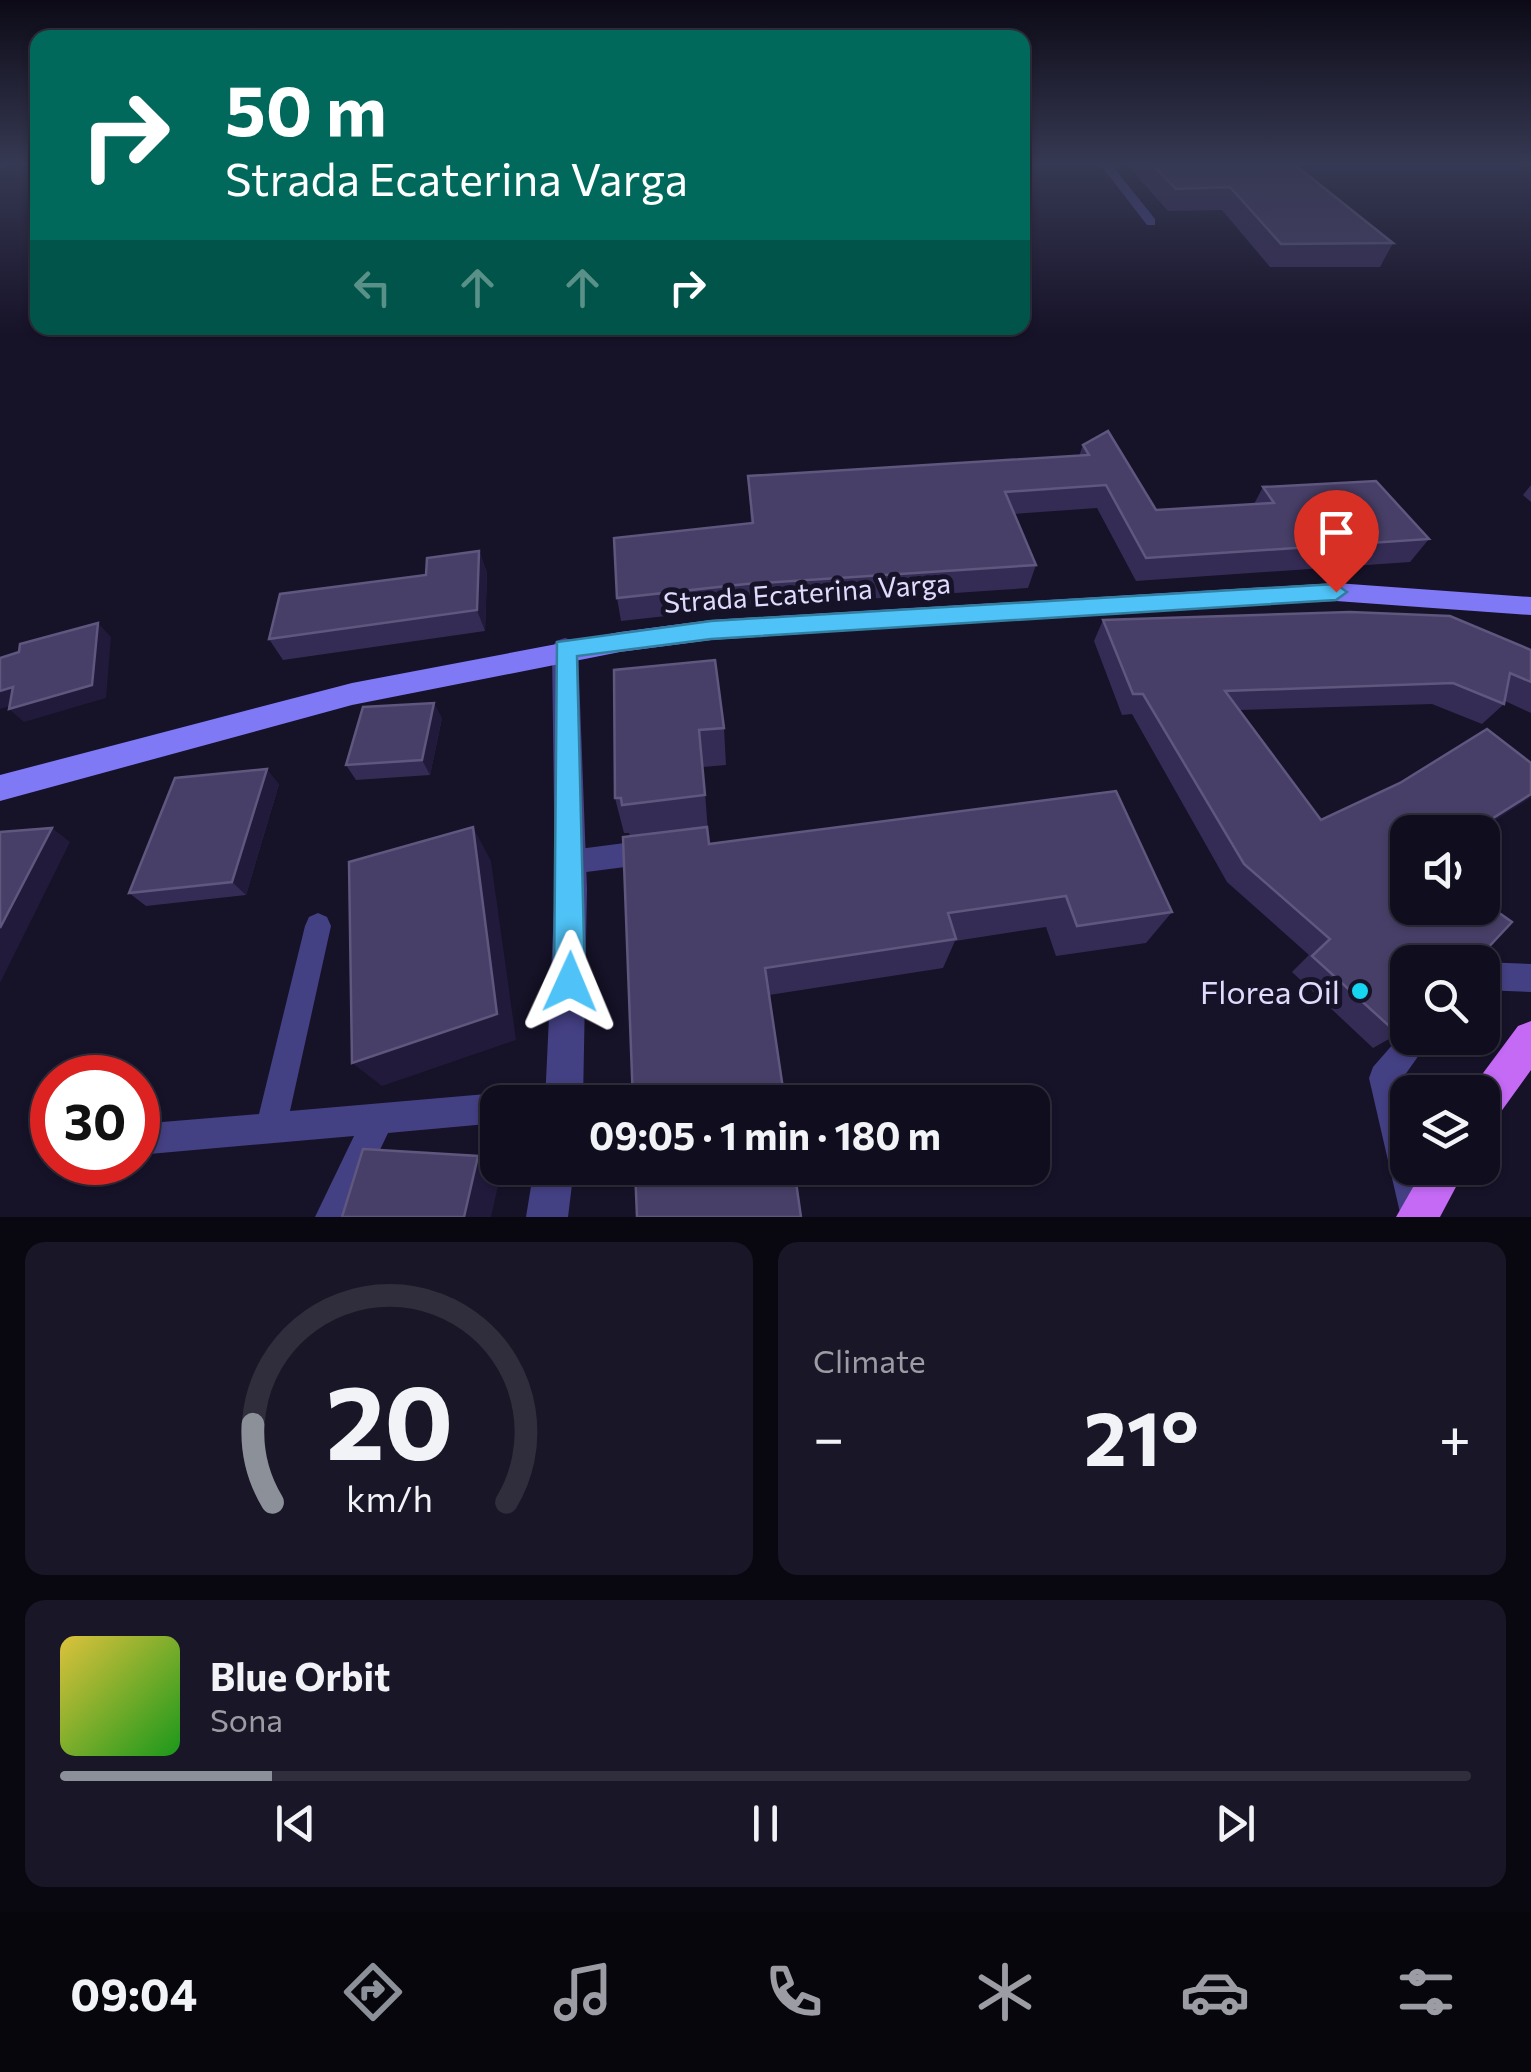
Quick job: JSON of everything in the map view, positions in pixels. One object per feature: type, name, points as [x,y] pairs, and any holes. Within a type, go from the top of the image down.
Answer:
[{"type":"main road","name":"Strada Ecaterina Varga","points":[[0,788],[279,709],[565,648],[711,630],[1088,604],[1336,592],[1531,606]]},
{"type":"main road","name":"Strada Ecaterina Varga","points":[[1396,598],[1480,631]]},
{"type":"main road","points":[[1500,1082],[1531,1038]]},
{"type":"main road","points":[[1417,1216],[1436,1185]]},
{"type":"street","points":[[564,1085],[571,862],[565,648]]},
{"type":"street","points":[[546,1217],[551,1185]]},
{"type":"lane","points":[[571,862],[667,850]]},
{"type":"lane","points":[[271,1128],[318,926]]},
{"type":"lane","points":[[1500,977],[1531,978]]},
{"type":"lane","points":[[1402,1055],[1384,1078],[1417,1216]]},
{"type":"lane","points":[[160,1138],[480,1110]]},
{"type":"lane","points":[[330,1217],[379,1118]]},
{"type":"building","points":[[1260,221],[1365,221],[1393,243],[1281,244]]},
{"type":"building","points":[[1108,431],[1156,510],[1274,503],[1263,487],[1376,481],[1429,539],[1146,558],[1106,485],[1005,492],[1036,565],[746,584],[617,598],[614,538],[753,523],[748,476],[1089,455],[1083,445]]},
{"type":"building","points":[[479,551],[477,610],[269,639],[280,594],[426,575],[427,558]]},
{"type":"building","points":[[1350,612],[1450,616],[1531,650],[1531,682],[1510,673],[1504,704],[1453,683],[1225,691],[1321,820],[1400,783],[1487,729],[1531,763],[1531,794],[1498,815],[1390,815],[1390,925],[1500,925],[1500,914],[1512,922],[1490,945],[1390,945],[1390,1027],[1312,956],[1330,939],[1244,864],[1143,694],[1133,694],[1103,620]]},
{"type":"building","points":[[98,623],[92,685],[9,709],[13,687],[0,691],[0,658],[19,652],[20,644]]},
{"type":"building","points":[[715,660],[724,728],[699,730],[705,795],[622,805],[621,798],[615,798],[614,670]]},
{"type":"building","points":[[434,703],[422,760],[346,765],[363,707]]},
{"type":"building","points":[[267,769],[232,882],[129,893],[175,778]]},
{"type":"building","points":[[1116,791],[1172,912],[1077,926],[1066,896],[948,913],[956,939],[765,968],[782,1085],[632,1085],[623,837],[707,827],[709,844]]},
{"type":"building","points":[[473,827],[497,1014],[352,1063],[349,862]]},
{"type":"building","points":[[52,828],[0,928],[0,832]]},
{"type":"building","points":[[363,1149],[478,1156],[464,1217],[342,1217]]},
{"type":"building","points":[[636,1185],[796,1185],[801,1217],[637,1217]]},
{"type":"place","name":"Florea Oil","points":[[1360,991]]},
{"type":"route","points":[[570,982],[572,890],[565,648],[711,630],[1088,604],[1336,592]]}]
